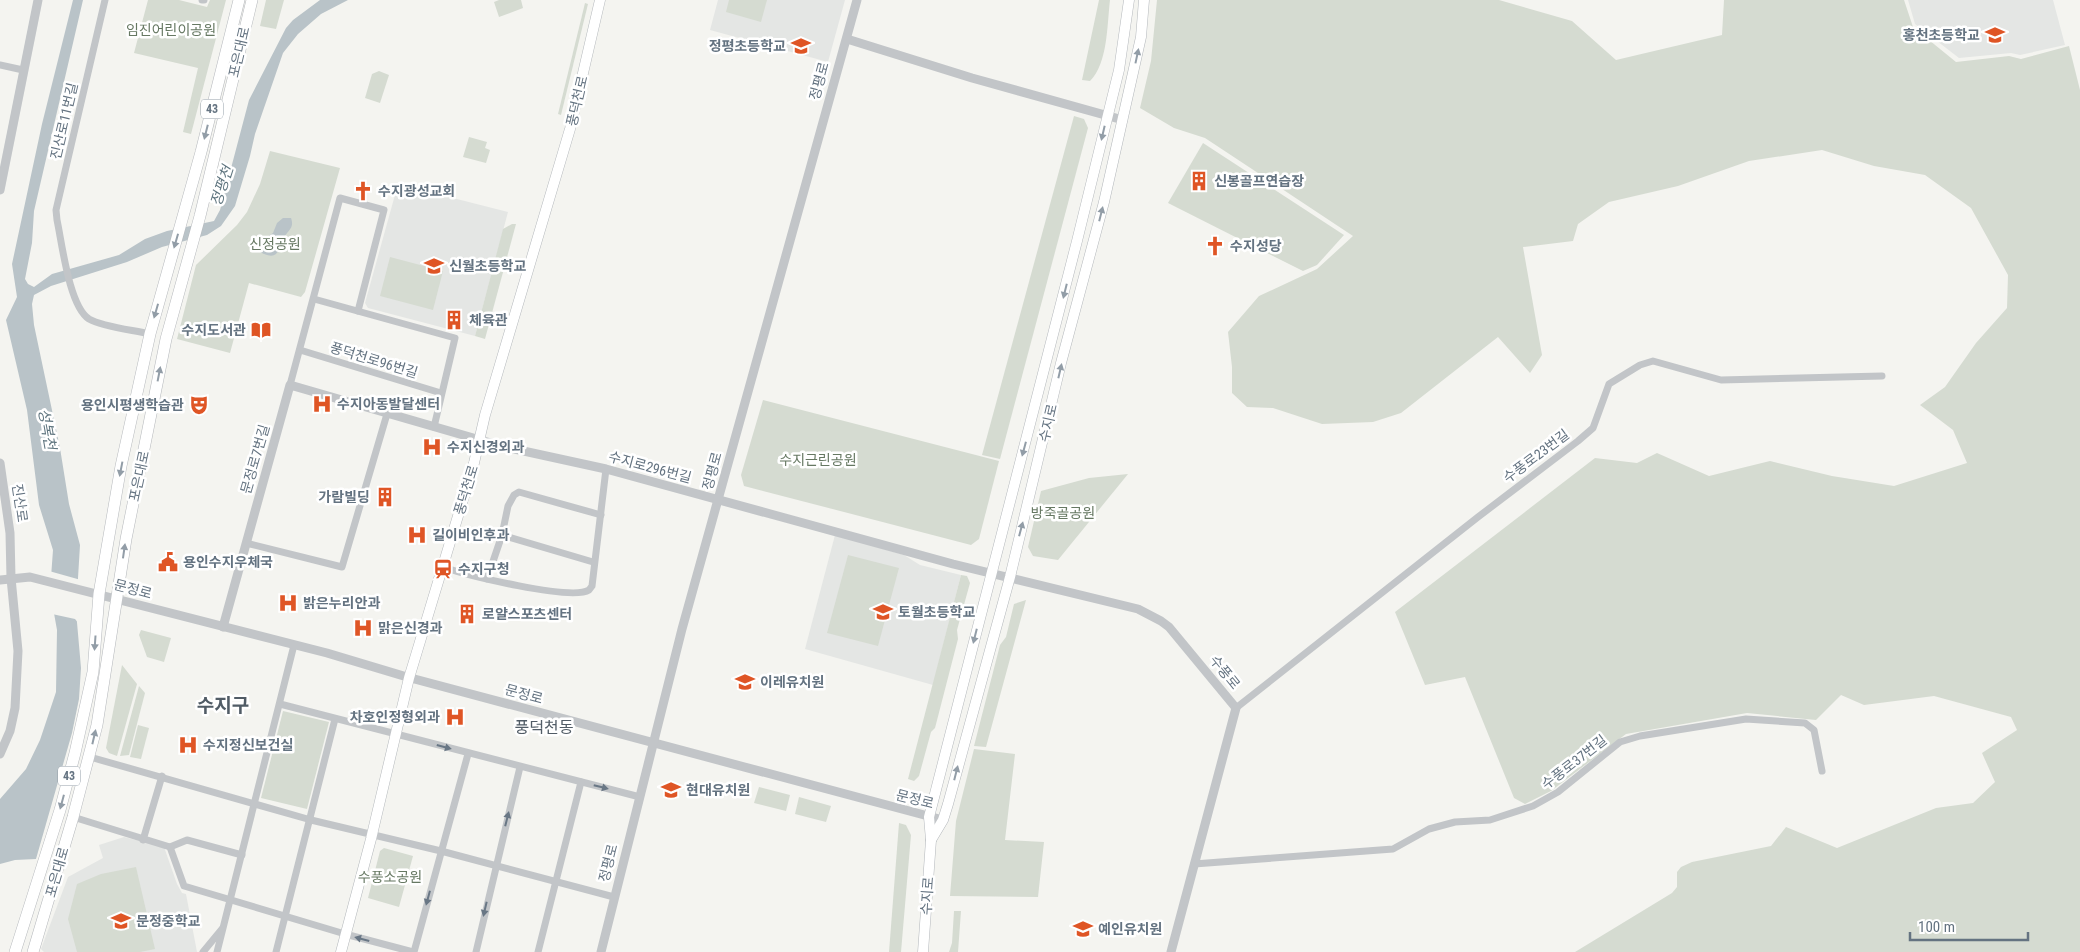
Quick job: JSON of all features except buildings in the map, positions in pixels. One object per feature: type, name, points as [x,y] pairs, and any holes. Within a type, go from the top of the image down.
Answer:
[{"type":"main road","name":"포은대로","points":[[15,952],[60,810],[75,753],[92,672],[99,594],[121,466],[150,334],[183,218],[239,0]]},
{"type":"main road","name":"포은대로","points":[[33,952],[90,757],[97,725],[126,539],[166,339],[200,216],[252,0]]},
{"type":"main road","name":"풍덕천로","points":[[341,952],[372,836],[409,678],[570,130],[600,0]]},
{"type":"main road","name":"수지로","points":[[923,952],[931,840],[929,817],[1070,270],[1119,70],[1129,0]]},
{"type":"main road","name":"수지로","points":[[931,840],[943,820],[1010,577],[1062,363],[1104,202],[1140,37],[1144,0]]},
{"type":"street","points":[[0,190],[22,70],[38,0]]},
{"type":"street","name":"진산로11번길","points":[[105,0],[56,210],[72,288],[79,308],[89,318],[150,334]]},
{"type":"street","name":"정평로","points":[[601,952],[655,744],[682,629],[839,58],[847,39],[857,0]]},
{"type":"street","points":[[847,39],[972,78],[1122,120]]},
{"type":"street","points":[[0,65],[22,70]]},
{"type":"street","points":[[358,311],[384,210],[340,198],[314,299],[455,338],[434,427]]},
{"type":"street","name":"문정로7번길","points":[[224,627],[314,299]]},
{"type":"street","name":"풍덕천로96번길","points":[[300,350],[441,393]]},
{"type":"street","name":"수풍로23번길","points":[[1236,708],[1478,516],[1583,437],[1593,428],[1609,384],[1640,366],[1653,361],[1721,380],[1882,376]]},
{"type":"street","name":"수지로296번길","points":[[290,385],[479,440],[606,469],[952,564],[992,572]]},
{"type":"street","points":[[246,543],[342,567],[387,414]]},
{"type":"street","name":"진산로","points":[[0,463],[10,533],[11,578],[18,651],[16,700],[13,720],[0,754]]},
{"type":"street","points":[[443,567],[516,586],[585,592],[592,586],[593,562],[606,469]]},
{"type":"street","points":[[487,579],[502,535],[508,506],[519,492],[600,515]]},
{"type":"street","points":[[502,535],[593,562]]},
{"type":"street","name":"수풍로","points":[[992,572],[1124,604],[1161,620],[1179,638],[1236,708],[1171,952]]},
{"type":"street","name":"문정로","points":[[0,580],[30,577],[99,594],[943,820]]},
{"type":"street","points":[[217,952],[294,645]]},
{"type":"street","points":[[280,704],[640,797]]},
{"type":"street","points":[[276,952],[336,719]]},
{"type":"street","name":"수풍로37번길","points":[[1194,864],[1393,849],[1429,829],[1455,822],[1490,820],[1519,812],[1547,800],[1620,742],[1746,719],[1805,723],[1814,730],[1822,772]]},
{"type":"street","points":[[170,847],[184,886],[285,917],[414,952],[468,754]]},
{"type":"street","points":[[90,757],[311,820],[441,851],[614,897]]},
{"type":"street","points":[[476,952],[520,767]]},
{"type":"street","points":[[143,840],[162,776]]},
{"type":"street","points":[[538,952],[581,782]]},
{"type":"street","points":[[73,817],[170,847],[187,840],[242,855]]},
{"type":"street","points":[[203,952],[224,927]]},
{"type":"shaded area","name":"정평초등학교","points":[[718,0],[845,0],[828,62],[710,30]]},
{"type":"shaded area","name":"홍천초등학교","points":[[1908,0],[2053,0],[2065,45],[2020,55],[2011,53],[1959,58],[1915,24]]},
{"type":"shaded area","name":"신월초등학교","points":[[398,184],[508,212],[475,336],[368,308],[365,303]]},
{"type":"shaded area","name":"토월초등학교","points":[[835,535],[904,555],[920,565],[961,575],[933,685],[805,649]]},
{"type":"shaded area","name":"문정중학교","points":[[124,837],[164,847],[177,884],[182,893],[186,894],[197,952],[44,952],[41,949],[68,877],[103,858],[99,845]]},
{"type":"green space","name":"임진어린이공원","points":[[148,0],[179,0],[207,7],[210,0],[226,0],[191,134],[183,132],[198,68],[134,53]]},
{"type":"green space","points":[[266,0],[284,0],[276,29],[260,26]]},
{"type":"green space","points":[[499,0],[521,0],[523,8],[499,17],[494,2]]},
{"type":"green space","points":[[729,0],[767,0],[761,22],[726,12]]},
{"type":"green space","points":[[1099,0],[1110,0],[1103,54],[1096,73],[1090,81],[1082,80]]},
{"type":"green space","points":[[1157,0],[1499,0],[1572,21],[1616,60],[1722,35],[1724,0],[1904,0],[1913,27],[1956,62],[2009,56],[2021,59],[2069,46],[2080,90],[2080,952],[1575,952],[1672,893],[1677,887],[1677,872],[1681,867],[1692,862],[1771,846],[1786,827],[1837,848],[1936,808],[1973,803],[1995,782],[1982,753],[2017,730],[2011,717],[1934,696],[1864,705],[1841,695],[1816,720],[1747,713],[1626,734],[1551,791],[1525,804],[1514,798],[1465,677],[1425,685],[1395,612],[1595,458],[1637,463],[1657,453],[1709,476],[1770,461],[1832,476],[1894,486],[1967,463],[1953,430],[1920,405],[1945,387],[1976,343],[2007,308],[2008,275],[1971,208],[1925,175],[1874,166],[1822,150],[1749,161],[1678,186],[1609,202],[1578,224],[1573,241],[1523,247],[1542,355],[1530,373],[1498,337],[1401,413],[1373,422],[1322,424],[1273,408],[1247,407],[1232,393],[1232,367],[1228,332],[1259,296],[1317,269],[1353,236],[1205,138],[1174,128],[1140,108],[1151,61]]},
{"type":"green space","points":[[585,3],[588,4],[561,115],[558,114]]},
{"type":"green space","points":[[379,71],[389,75],[380,103],[365,98],[372,74]]},
{"type":"green space","points":[[1074,116],[1084,119],[1088,128],[1000,459],[982,455]]},
{"type":"green space","points":[[469,137],[487,142],[485,148],[490,150],[486,163],[463,157]]},
{"type":"green space","name":"신봉골프연습장","points":[[1203,143],[1344,235],[1317,265],[1303,271],[1168,203]]},
{"type":"green space","name":"신정공원","points":[[270,151],[340,168],[305,292],[301,297],[249,283],[230,353],[177,339],[196,265],[237,225],[247,212],[260,184]]},
{"type":"green space","points":[[516,224],[485,339],[475,336],[503,229]]},
{"type":"green space","points":[[390,257],[443,271],[433,310],[380,296]]},
{"type":"green space","name":"수지근린공원","points":[[763,400],[999,461],[979,539],[971,545],[744,486],[741,475]]},
{"type":"green space","name":"방죽골공원","points":[[1128,474],[1058,560],[1033,556],[1028,547],[1041,491],[1089,478]]},
{"type":"green space","points":[[848,555],[899,568],[878,646],[827,633]]},
{"type":"green space","points":[[961,575],[967,576],[970,583],[957,630],[958,639],[935,728],[931,732],[919,776],[914,781],[908,779]]},
{"type":"green space","points":[[1026,600],[986,747],[974,746],[1000,645],[1006,637],[1014,604]]},
{"type":"green space","points":[[141,630],[171,638],[164,662],[147,657],[139,635]]},
{"type":"green space","points":[[122,665],[137,684],[117,756],[109,753],[106,748]]},
{"type":"green space","points":[[139,686],[145,693],[129,755],[120,756]]},
{"type":"green space","points":[[283,711],[329,722],[307,809],[261,798]]},
{"type":"green space","points":[[138,725],[149,728],[141,759],[130,757]]},
{"type":"green space","points":[[974,749],[1015,754],[1005,840],[1044,842],[1038,897],[950,896],[956,821]]},
{"type":"green space","points":[[759,787],[790,795],[786,811],[754,803]]},
{"type":"green space","points":[[799,797],[831,806],[826,822],[795,814]]},
{"type":"green space","points":[[899,823],[906,825],[911,835],[901,952],[889,952]]},
{"type":"green space","name":"수풍소공원","points":[[384,848],[413,856],[399,907],[368,898],[380,851]]},
{"type":"green space","points":[[136,867],[155,949],[140,952],[77,952],[68,919],[77,884],[101,874]]},
{"type":"green space","points":[[954,911],[961,911],[958,952],[949,952],[952,943]]},
{"type":"water","name":"성복천","points":[[73,0],[83,0],[34,211],[32,243],[25,279],[28,284],[34,287],[52,274],[119,255],[145,239],[167,231],[214,221],[220,210],[249,100],[286,28],[293,20],[320,0],[348,0],[321,14],[298,34],[283,53],[255,134],[235,206],[221,226],[207,235],[162,247],[127,262],[51,286],[34,295],[32,304],[34,325],[60,448],[69,504],[80,545],[76,611],[81,668],[79,699],[72,733],[36,859],[15,860],[0,864],[0,799],[26,769],[40,740],[56,692],[57,630],[50,591],[53,550],[39,505],[27,410],[6,320],[17,297],[12,264],[42,124]]},
{"type":"water","points":[[283,218],[291,218],[292,225],[276,254],[270,256],[260,252],[259,250],[266,238],[273,233],[277,223]]},
{"type":"pier","points":[[49,571],[81,580],[78,611],[80,625],[75,619],[52,614],[48,591]]},
{"type":"place","name":"홍천초등학교","points":[[1995,35]]},
{"type":"place","name":"정평초등학교","points":[[801,46]]},
{"type":"place","name":"신봉골프연습장","points":[[1199,181]]},
{"type":"place","name":"수지광성교회","points":[[363,191]]},
{"type":"place","name":"수지성당","points":[[1215,246]]},
{"type":"place","name":"신월초등학교","points":[[434,266]]},
{"type":"place","name":"체육관","points":[[454,320]]},
{"type":"place","name":"수지도서관","points":[[261,330]]},
{"type":"place","name":"수지아동발달센터","points":[[322,404]]},
{"type":"place","name":"용인시평생학습관","points":[[199,405]]},
{"type":"place","name":"수지신경외과","points":[[432,447]]},
{"type":"place","name":"가람빌딩","points":[[385,497]]},
{"type":"place","name":"길이비인후과","points":[[417,535]]},
{"type":"place","name":"용인수지우체국","points":[[168,562]]},
{"type":"place","name":"수지구청","points":[[443,569]]},
{"type":"place","name":"밝은누리안과","points":[[288,603]]},
{"type":"place","name":"토월초등학교","points":[[883,612]]},
{"type":"place","name":"로얄스포츠센터","points":[[467,614]]},
{"type":"place","name":"맑은신경과","points":[[363,628]]},
{"type":"place","name":"이레유치원","points":[[745,682]]},
{"type":"place","name":"차호인정형외과","points":[[455,717]]},
{"type":"place","name":"수지정신보건실","points":[[188,745]]},
{"type":"place","name":"현대유치원","points":[[671,790]]},
{"type":"place","name":"문정중학교","points":[[121,921]]},
{"type":"place","name":"예인유치원","points":[[1083,929]]},
{"type":"district","name":"수지구","points":[[223,705]]},
{"type":"district","name":"풍덕천동","points":[[544,727]]},
{"type":"water label","name":"정평천","points":[[222,186]]}]
